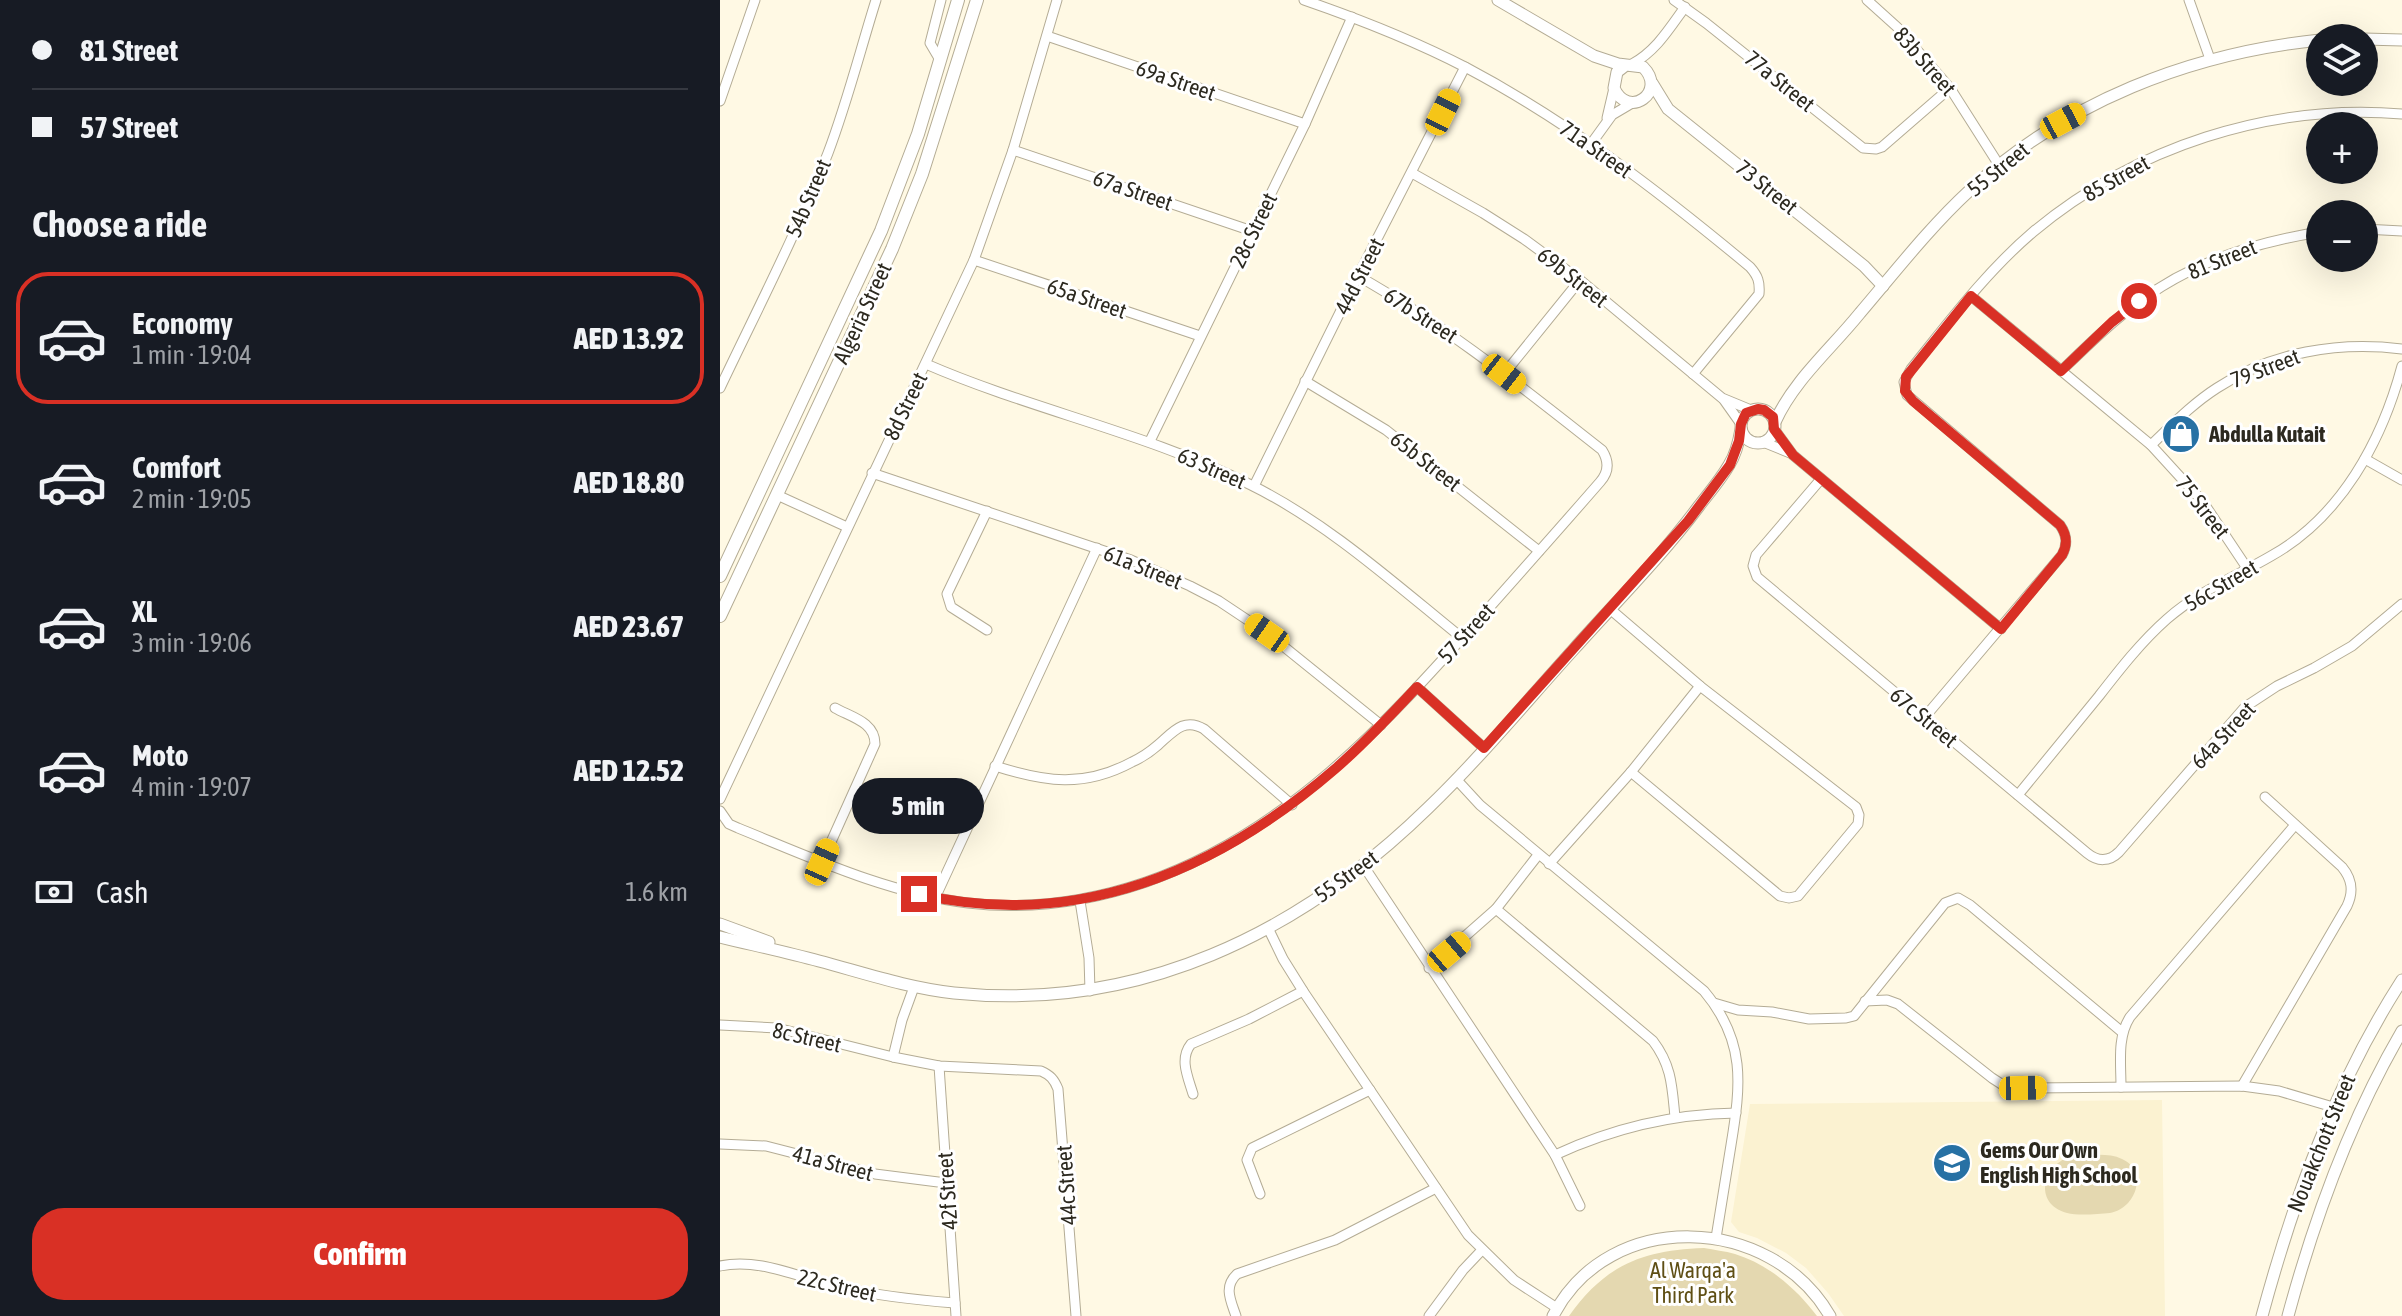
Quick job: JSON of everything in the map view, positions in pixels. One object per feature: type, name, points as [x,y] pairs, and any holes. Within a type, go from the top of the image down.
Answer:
[{"type":"main road","name":"Algeria Street","points":[[720,576],[881,231],[914,145],[958,0]]},
{"type":"main road","name":"Algeria Street","points":[[720,616],[892,249],[934,137],[977,0]]},
{"type":"street","points":[[720,101],[755,0]]},
{"type":"street","name":"54b Street","points":[[720,388],[723,375],[790,242],[827,155],[876,0]]},
{"type":"street","points":[[940,0],[930,39],[940,60]]},
{"type":"street","name":"8d Street","points":[[720,799],[974,260],[1013,150],[1057,0]]},
{"type":"street","name":"71a Street","points":[[1304,0],[1352,17],[1465,67],[1529,104],[1591,144],[1687,215],[1757,275],[1759,294],[1693,374]]},
{"type":"street","points":[[1498,0],[1594,56],[1643,67],[1651,80]]},
{"type":"street","name":"77a Street","points":[[1674,0],[1863,148],[1876,149],[1888,142],[1950,88]]},
{"type":"street","points":[[2189,0],[2207,60]]},
{"type":"street","name":"83b Street","points":[[1871,1],[1950,88],[2002,163]]},
{"type":"street","points":[[1591,144],[1606,121],[1651,90],[1653,59],[1660,43],[1685,7]]},
{"type":"street","name":"28c Street","points":[[1150,441],[1305,124],[1352,17]]},
{"type":"street","name":"69a Street","points":[[1047,36],[1305,124]]},
{"type":"street","points":[[2378,39],[2402,40]]},
{"type":"street","name":"55 Street","points":[[1774,426],[1791,391],[1953,206],[2002,163],[2063,121],[2163,75],[2249,50],[2306,42]]},
{"type":"street","points":[[1606,121],[1617,72],[1647,55],[1660,43]]},
{"type":"street","points":[[1594,56],[1605,69],[1621,99],[1638,101]]},
{"type":"street","name":"44d Street","points":[[1254,486],[1465,67]]},
{"type":"street","name":"73 Street","points":[[1651,80],[1668,109],[1886,283]]},
{"type":"street","name":"73 Street","points":[[1638,101],[1668,109]]},
{"type":"street","name":"85 Street","points":[[2001,629],[2062,555],[2066,537],[2060,525],[1913,401],[1905,391],[1904,382],[1911,369],[1971,296],[2031,234],[2088,192],[2150,158],[2217,133],[2258,123],[2341,113],[2402,114]]},
{"type":"street","name":"67a Street","points":[[1013,150],[1252,231]]},
{"type":"street","name":"69b Street","points":[[1412,173],[1504,225],[1580,280],[1722,398],[1741,426]]},
{"type":"street","points":[[2378,230],[2402,231]]},
{"type":"street","name":"81 Street","points":[[2061,371],[2112,322],[2179,276],[2250,246],[2306,234]]},
{"type":"street","name":"65a Street","points":[[974,260],[1200,336]]},
{"type":"street","name":"67b Street","points":[[1358,276],[1434,321],[1596,445]]},
{"type":"street","points":[[1504,374],[1580,280]]},
{"type":"street","name":"75 Street","points":[[1971,296],[2151,445],[2203,502],[2247,568]]},
{"type":"street","name":"79 Street","points":[[2151,445],[2203,398],[2233,378],[2266,363],[2325,348],[2364,346],[2402,349]]},
{"type":"street","name":"63 Street","points":[[926,364],[1011,397],[1150,441],[1254,486],[1332,536],[1462,638]]},
{"type":"street","name":"56c Street","points":[[2018,795],[2152,633],[2169,617],[2206,590],[2273,556],[2307,530],[2339,497],[2365,459],[2386,415],[2402,366]]},
{"type":"street","name":"65b Street","points":[[1305,381],[1386,430],[1539,551]]},
{"type":"street","name":"55 Street","points":[[1754,409],[1791,391]]},
{"type":"street","name":"69b Street","points":[[1722,398],[1754,409]]},
{"type":"street","points":[[1793,455],[1762,442],[1750,441],[1741,426],[1746,413],[1754,409],[1769,413],[1793,455],[2001,629],[1924,718]]},
{"type":"street","name":"55 Street","points":[[1730,465],[1741,426]]},
{"type":"street","points":[[1762,442],[1769,439],[1774,426]]},
{"type":"street","name":"55 Street","points":[[720,937],[910,986],[1008,996],[1094,990],[1143,979],[1229,948],[1314,900],[1407,828],[1453,782],[1668,545],[1730,465],[1762,442]]},
{"type":"street","name":"57 Street","points":[[720,811],[723,818],[738,828],[822,862],[879,883],[935,898],[1005,906],[1080,901],[1168,874],[1211,855],[1292,805],[1337,768],[1381,725],[1605,477],[1606,456],[1596,445]]},
{"type":"street","points":[[2365,459],[2402,480]]},
{"type":"street","name":"61a Street","points":[[872,473],[1168,575],[1248,619],[1301,658],[1381,725]]},
{"type":"street","name":"67c Street","points":[[1821,479],[1756,555],[1754,573],[1924,718],[2092,856],[2102,860]]},
{"type":"street","points":[[777,495],[847,527]]},
{"type":"street","points":[[987,511],[947,594],[947,601],[951,607],[987,630]]},
{"type":"street","points":[[935,898],[1097,548]]},
{"type":"street","name":"64a Street","points":[[2102,860],[2119,852],[2245,707],[2277,686],[2343,652],[2402,604]]},
{"type":"street","points":[[1610,609],[1700,686],[1856,807],[1858,824],[1798,896],[1780,896],[1631,772]]},
{"type":"street","points":[[1549,864],[1631,772],[1700,686]]},
{"type":"street","points":[[1417,687],[1484,748]]},
{"type":"street","points":[[822,862],[875,744],[869,726],[835,708]]},
{"type":"street","points":[[995,766],[1048,780],[1086,779],[1139,759],[1180,725],[1188,723],[1204,729],[1292,805]]},
{"type":"street","points":[[1453,782],[1704,991],[1714,1003],[1729,1030],[1738,1061],[1739,1085],[1716,1238]]},
{"type":"street","points":[[2242,1086],[2351,898],[2352,890],[2348,874],[2265,797]]},
{"type":"street","points":[[2121,1087],[2122,1032],[2130,1017],[2295,825]]},
{"type":"street","points":[[1429,968],[1496,909],[1538,855]]},
{"type":"street","points":[[1363,865],[1555,1155],[1580,1206]]},
{"type":"street","points":[[1714,1003],[1750,1012],[1772,1012],[1822,1020],[1854,1016],[1945,903],[1958,898],[2122,1032]]},
{"type":"street","points":[[1080,901],[1094,990]]},
{"type":"street","points":[[1496,909],[1653,1041],[1670,1070],[1675,1117]]},
{"type":"street","name":"55 Street","points":[[720,924],[814,959]]},
{"type":"street","points":[[1264,930],[1456,1220],[1481,1251],[1555,1312],[1581,1279],[1596,1267],[1629,1248],[1680,1237],[1716,1238],[1742,1244],[1778,1261],[1808,1287],[1830,1316]]},
{"type":"street","name":"Nouakchott Street","points":[[2262,1316],[2294,1206],[2333,1107],[2370,1033],[2402,980]]},
{"type":"street","points":[[893,1057],[910,986]]},
{"type":"street","points":[[1193,1094],[1184,1059],[1185,1050],[1191,1044],[1303,991]]},
{"type":"street","points":[[1865,1001],[1887,1000],[1898,1004],[2006,1087],[2242,1086],[2279,1091],[2333,1107]]},
{"type":"street","name":"8c Street","points":[[720,1025],[777,1028],[939,1066],[1032,1070]]},
{"type":"street","name":"Nouakchott Street","points":[[2288,1316],[2304,1258],[2335,1169],[2357,1116],[2402,1031]]},
{"type":"street","name":"42f Street","points":[[939,1066],[956,1316]]},
{"type":"street","name":"44c Street","points":[[1032,1070],[1049,1075],[1058,1089],[1076,1316]]},
{"type":"street","points":[[1260,1194],[1247,1160],[1252,1148],[1370,1090]]},
{"type":"street","points":[[1555,1155],[1613,1131],[1675,1117],[1736,1113]]},
{"type":"street","name":"41a Street","points":[[720,1144],[766,1146],[875,1174],[946,1183]]},
{"type":"street","points":[[1236,1316],[1229,1292],[1232,1279],[1237,1274],[1335,1240],[1436,1188]]},
{"type":"street","points":[[1429,1316],[1481,1251]]},
{"type":"street","name":"22c Street","points":[[720,1266],[753,1264],[881,1296],[955,1303]]},
{"type":"shaded area","name":"Gems Our Own English High School","points":[[2162,1100],[2165,1316],[1844,1316],[1806,1268],[1786,1253],[1739,1232],[1731,1222],[1750,1104]]},
{"type":"green space","points":[[2072,1156],[2110,1156],[2130,1165],[2137,1180],[2136,1189],[2127,1205],[2110,1213],[2077,1214],[2056,1208],[2046,1193],[2048,1175],[2062,1160]]},
{"type":"green space","name":"Al Warqa'a Third Park","points":[[1704,1248],[1735,1254],[1759,1264],[1791,1287],[1817,1316],[1569,1316],[1597,1284],[1627,1264],[1662,1252]]},
{"type":"place","name":"Abdulla Kutait","points":[[2181,434]]},
{"type":"place","name":"Gems Our Own English High School","points":[[1952,1163]]},
{"type":"route","points":[[919,894],[969,903],[1042,905],[1080,901],[1168,874],[1211,855],[1292,805],[1337,768],[1417,687],[1484,748],[1688,521],[1730,465],[1739,441],[1742,418],[1754,409],[1764,410],[1773,417],[1774,429],[1793,455],[2001,629],[2062,555],[2067,543],[2064,531],[1913,401],[1905,391],[1906,377],[1971,296],[2061,371],[2112,322],[2139,301]]}]
